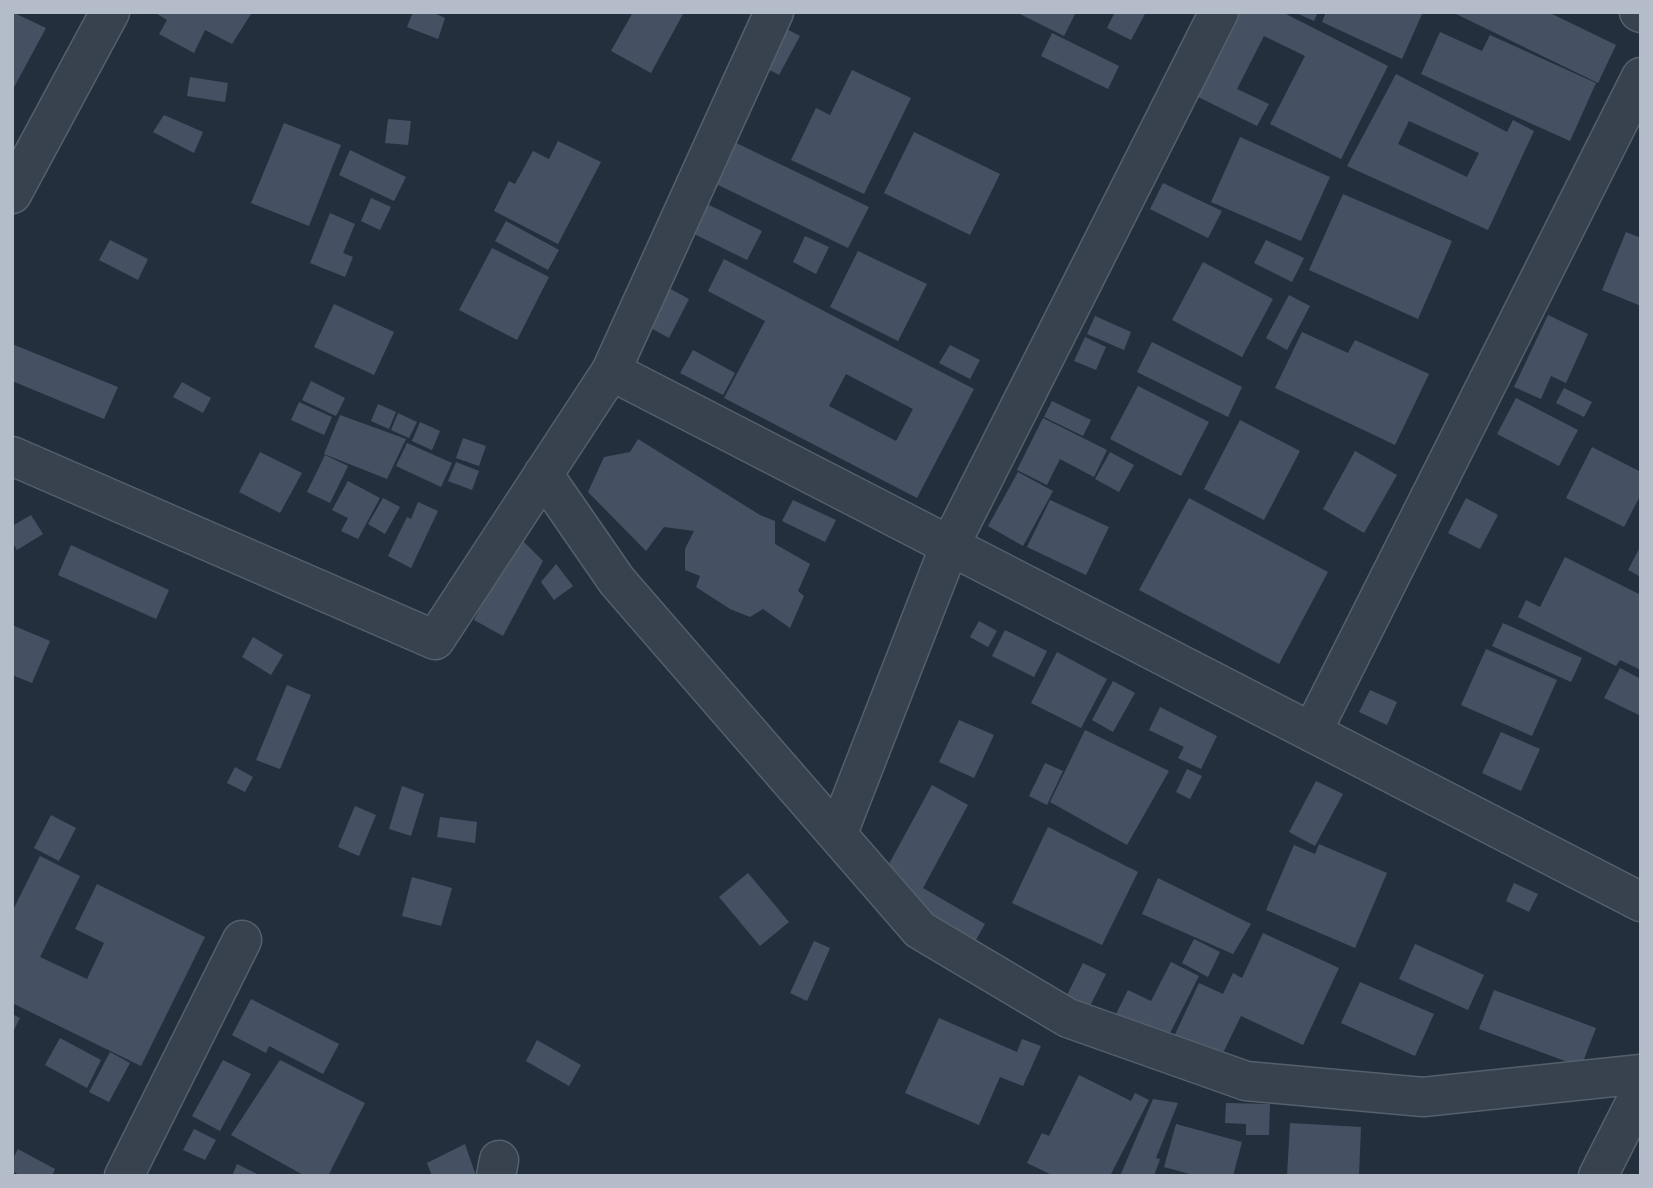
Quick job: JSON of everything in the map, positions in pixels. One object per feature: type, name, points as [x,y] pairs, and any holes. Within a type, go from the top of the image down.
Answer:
[{"type":"street","points":[[12,194],[110,12]]},
{"type":"street","points":[[12,456],[435,640],[611,371],[774,12]]},
{"type":"street","points":[[838,834],[950,545],[1219,12]]},
{"type":"street","points":[[1312,732],[1641,77]]},
{"type":"street","points":[[611,371],[1641,902]]},
{"type":"street","points":[[544,474],[617,581],[920,929],[1069,1018],[1246,1081],[1423,1097],[1641,1074]]},
{"type":"street","points":[[124,1176],[242,940]]},
{"type":"street","points":[[1598,1176],[1636,1110]]},
{"type":"building","points":[[12,12],[46,28],[12,91]]},
{"type":"building","points":[[154,12],[251,14],[232,44],[205,30],[194,53],[159,34],[167,20]]},
{"type":"building","points":[[413,12],[432,12],[445,18],[438,39],[407,27]]},
{"type":"building","points":[[633,12],[684,12],[651,73],[611,51]]},
{"type":"building","points":[[1016,12],[1076,12],[1064,36]]},
{"type":"building","points":[[1115,12],[1146,12],[1131,40],[1107,28]]},
{"type":"building","points":[[1231,12],[1282,12],[1388,66],[1341,159],[1270,124],[1305,56],[1264,36],[1237,89],[1269,104],[1257,126],[1190,93]]},
{"type":"building","points":[[1294,12],[1318,12],[1314,21]]},
{"type":"building","points":[[1326,12],[1423,12],[1402,59],[1322,22]]},
{"type":"building","points":[[1452,12],[1548,12],[1616,45],[1598,83]]},
{"type":"building","points":[[775,23],[800,36],[779,75],[755,62]]},
{"type":"building","points":[[1440,32],[1482,51],[1490,35],[1596,83],[1570,141],[1421,74]]},
{"type":"building","points":[[1052,33],[1119,66],[1108,89],[1041,56]]},
{"type":"building","points":[[852,70],[911,98],[864,194],[791,160],[816,108],[830,115]]},
{"type":"building","points":[[1396,74],[1507,132],[1513,120],[1534,131],[1488,230],[1347,166]],"holes":[[[1409,121],[1479,153],[1467,177],[1398,144]]]},
{"type":"building","points":[[190,77],[228,83],[225,102],[187,96]]},
{"type":"building","points":[[164,115],[203,132],[194,153],[153,132]]},
{"type":"building","points":[[388,119],[411,121],[408,145],[385,143]]},
{"type":"building","points":[[284,123],[341,145],[309,226],[251,203]]},
{"type":"building","points":[[914,132],[1000,174],[970,235],[884,193]]},
{"type":"building","points":[[1240,137],[1330,177],[1301,241],[1211,202]]},
{"type":"building","points":[[730,140],[869,207],[848,248],[710,181]]},
{"type":"building","points":[[558,141],[601,162],[558,244],[494,211],[509,181],[515,184],[533,151],[549,159]]},
{"type":"building","points":[[350,150],[406,177],[394,201],[339,175]]},
{"type":"building","points":[[1163,183],[1222,211],[1208,238],[1150,209]]},
{"type":"building","points":[[1343,194],[1452,241],[1418,319],[1309,270]]},
{"type":"building","points":[[371,198],[391,207],[380,230],[361,221]]},
{"type":"building","points":[[705,203],[762,231],[747,260],[690,232]]},
{"type":"building","points":[[330,213],[355,224],[343,253],[353,257],[345,277],[310,263]]},
{"type":"building","points":[[506,221],[559,250],[548,270],[495,241]]},
{"type":"building","points":[[1626,232],[1641,238],[1641,306],[1602,290]]},
{"type":"building","points":[[805,236],[829,247],[816,274],[793,262]]},
{"type":"building","points":[[110,240],[148,259],[138,280],[99,260]]},
{"type":"building","points":[[1266,240],[1304,258],[1292,282],[1254,263]]},
{"type":"building","points":[[492,248],[549,277],[517,340],[459,310]]},
{"type":"building","points":[[858,251],[927,284],[898,341],[830,307]]},
{"type":"building","points":[[724,259],[974,389],[917,498],[724,398],[765,321],[708,291]],"holes":[[[846,374],[913,409],[896,441],[829,406]]]},
{"type":"building","points":[[1203,262],[1273,299],[1242,357],[1172,320]]},
{"type":"building","points":[[667,287],[689,299],[669,338],[647,326]]},
{"type":"building","points":[[1289,295],[1310,306],[1287,350],[1266,338]]},
{"type":"building","points":[[334,304],[394,332],[374,375],[314,347]]},
{"type":"building","points":[[1548,315],[1588,334],[1566,383],[1551,376],[1541,399],[1514,387]]},
{"type":"building","points":[[1095,316],[1131,332],[1124,350],[1087,334]]},
{"type":"building","points":[[1302,332],[1348,353],[1355,340],[1429,374],[1395,445],[1275,388]]},
{"type":"building","points":[[1085,337],[1106,347],[1096,370],[1074,361]]},
{"type":"building","points":[[1152,342],[1242,387],[1228,417],[1137,372]]},
{"type":"building","points":[[12,344],[118,387],[104,419],[12,381]]},
{"type":"building","points":[[950,345],[980,360],[970,379],[939,363]]},
{"type":"building","points":[[693,350],[735,373],[723,395],[680,373]]},
{"type":"building","points":[[311,381],[345,398],[336,416],[302,400]]},
{"type":"building","points":[[182,382],[211,398],[203,413],[173,397]]},
{"type":"building","points":[[1138,386],[1209,422],[1181,476],[1110,439]]},
{"type":"building","points":[[1564,388],[1592,402],[1584,417],[1556,403]]},
{"type":"building","points":[[1516,398],[1578,430],[1559,466],[1497,434]]},
{"type":"building","points":[[1052,401],[1091,420],[1083,436],[1044,417]]},
{"type":"building","points":[[299,402],[332,417],[324,435],[291,420]]},
{"type":"building","points":[[378,404],[396,412],[389,429],[371,421]]},
{"type":"building","points":[[398,413],[417,422],[409,438],[391,430]]},
{"type":"building","points":[[340,415],[406,439],[387,479],[324,454]]},
{"type":"building","points":[[1043,418],[1107,450],[1094,477],[1060,459],[1047,485],[1017,470]]},
{"type":"building","points":[[1240,420],[1300,451],[1264,520],[1204,489]]},
{"type":"building","points":[[420,422],[440,431],[432,450],[412,441]]},
{"type":"building","points":[[463,438],[486,446],[479,466],[456,458]]},
{"type":"building","points":[[638,439],[760,515],[775,521],[775,544],[810,564],[798,591],[804,596],[790,628],[763,609],[750,617],[730,609],[696,587],[700,576],[685,570],[685,549],[694,531],[664,527],[646,551],[588,492],[604,457],[630,452]]},
{"type":"building","points":[[407,443],[452,463],[441,487],[396,466]]},
{"type":"building","points":[[1592,447],[1641,472],[1641,494],[1624,527],[1566,498]]},
{"type":"building","points":[[1355,451],[1397,475],[1364,533],[1323,509]]},
{"type":"building","points":[[260,452],[302,473],[280,513],[239,492]]},
{"type":"building","points":[[1110,452],[1134,465],[1119,492],[1095,479]]},
{"type":"building","points":[[325,455],[348,466],[330,503],[307,492]]},
{"type":"building","points":[[456,462],[479,471],[472,490],[448,481]]},
{"type":"building","points":[[1018,472],[1053,491],[1023,546],[988,526]]},
{"type":"building","points":[[348,481],[380,498],[358,539],[341,531],[348,518],[332,510]]},
{"type":"building","points":[[383,498],[400,507],[385,534],[368,524]]},
{"type":"building","points":[[1189,498],[1328,572],[1279,664],[1139,590]]},
{"type":"building","points":[[1466,498],[1498,515],[1480,549],[1448,533]]},
{"type":"building","points":[[793,500],[836,520],[825,542],[782,521]]},
{"type":"building","points":[[1050,500],[1109,527],[1086,575],[1027,547]]},
{"type":"building","points":[[418,502],[438,511],[411,568],[388,556],[407,517],[411,519]]},
{"type":"building","points":[[31,515],[43,534],[17,550],[12,542],[12,526]]},
{"type":"building","points":[[518,536],[543,561],[503,636],[474,620]]},
{"type":"building","points":[[71,545],[169,590],[156,619],[58,575]]},
{"type":"building","points":[[1641,545],[1641,577],[1628,570]]},
{"type":"building","points":[[1565,557],[1641,595],[1641,670],[1620,660],[1616,666],[1518,617],[1526,600],[1540,607]]},
{"type":"building","points":[[556,564],[573,586],[554,600],[541,582]]},
{"type":"building","points":[[979,621],[997,631],[988,647],[970,637]]},
{"type":"building","points":[[1503,623],[1582,658],[1571,682],[1492,646]]},
{"type":"building","points":[[12,625],[50,641],[32,683],[12,675]]},
{"type":"building","points":[[1005,630],[1047,651],[1034,677],[992,656]]},
{"type":"building","points":[[253,637],[283,655],[271,675],[242,657]]},
{"type":"building","points":[[1486,649],[1557,680],[1532,736],[1461,705]]},
{"type":"building","points":[[1057,652],[1107,679],[1081,728],[1031,703]]},
{"type":"building","points":[[1620,668],[1641,679],[1641,716],[1604,698]]},
{"type":"building","points":[[1113,681],[1135,693],[1113,732],[1092,720]]},
{"type":"building","points":[[287,685],[311,695],[280,769],[256,760]]},
{"type":"building","points":[[1370,690],[1397,702],[1387,725],[1359,712]]},
{"type":"building","points":[[1160,707],[1217,736],[1201,769],[1178,758],[1184,747],[1149,730]]},
{"type":"building","points":[[959,720],[994,735],[974,778],[939,762]]},
{"type":"building","points":[[1085,730],[1169,771],[1127,845],[1050,802]]},
{"type":"building","points":[[1501,732],[1540,749],[1521,791],[1482,773]]},
{"type":"building","points":[[1045,763],[1063,771],[1047,805],[1029,796]]},
{"type":"building","points":[[235,767],[253,777],[245,792],[227,783]]},
{"type":"building","points":[[1187,769],[1202,776],[1190,799],[1176,792]]},
{"type":"building","points":[[1316,781],[1343,794],[1315,846],[1289,832]]},
{"type":"building","points":[[932,785],[968,805],[923,888],[985,924],[968,954],[871,897]]},
{"type":"building","points":[[402,786],[424,794],[411,836],[389,829]]},
{"type":"building","points":[[355,806],[376,815],[359,856],[338,847]]},
{"type":"building","points":[[51,815],[76,828],[59,861],[34,848]]},
{"type":"building","points":[[440,817],[477,822],[475,843],[437,837]]},
{"type":"building","points":[[1048,827],[1138,872],[1102,945],[1012,903]]},
{"type":"building","points":[[1319,844],[1387,873],[1355,948],[1266,910],[1294,845],[1315,854]]},
{"type":"building","points":[[40,856],[80,876],[40,957],[87,979],[104,943],[75,929],[97,884],[205,937],[141,1066],[12,1003],[12,912]]},
{"type":"building","points":[[748,873],[789,922],[760,946],[719,897]]},
{"type":"building","points":[[412,877],[452,888],[441,926],[402,916]]},
{"type":"building","points":[[1158,878],[1251,924],[1233,954],[1142,914]]},
{"type":"building","points":[[1514,883],[1538,894],[1529,912],[1506,901]]},
{"type":"building","points":[[1263,933],[1339,968],[1303,1045],[1241,1016],[1224,1051],[1171,1043],[1199,983],[1223,994],[1233,973],[1242,978]]},
{"type":"building","points":[[1194,939],[1220,952],[1208,977],[1182,963]]},
{"type":"building","points":[[814,941],[830,948],[807,1001],[790,993]]},
{"type":"building","points":[[1415,944],[1484,975],[1468,1010],[1399,979]]},
{"type":"building","points":[[1171,962],[1199,976],[1167,1039],[1116,1014],[1128,990],[1151,1001]]},
{"type":"building","points":[[1083,963],[1106,974],[1088,1010],[1065,999]]},
{"type":"building","points":[[1360,982],[1434,1014],[1415,1056],[1341,1023]]},
{"type":"building","points":[[1494,990],[1596,1028],[1581,1067],[1479,1029]]},
{"type":"building","points":[[251,999],[339,1044],[323,1074],[269,1046],[266,1053],[232,1035]]},
{"type":"building","points":[[12,1014],[20,1018],[12,1034]]},
{"type":"building","points":[[939,1018],[1017,1052],[1022,1039],[1041,1046],[1023,1086],[1000,1077],[979,1125],[905,1093]]},
{"type":"building","points":[[60,1038],[101,1060],[87,1088],[45,1065]]},
{"type":"building","points":[[537,1040],[581,1065],[569,1086],[526,1061]]},
{"type":"building","points":[[110,1052],[130,1063],[109,1102],[89,1092]]},
{"type":"building","points":[[223,1060],[251,1074],[220,1131],[192,1116]]},
{"type":"building","points":[[280,1060],[365,1103],[328,1176],[305,1176],[231,1135]]},
{"type":"building","points":[[1079,1075],[1131,1101],[1135,1093],[1149,1100],[1110,1176],[1054,1176],[1027,1163],[1042,1133],[1049,1136]]},
{"type":"building","points":[[1153,1099],[1178,1103],[1156,1158],[1160,1159],[1154,1176],[1120,1176]]},
{"type":"building","points":[[1226,1103],[1270,1104],[1269,1135],[1246,1135],[1246,1124],[1225,1123]]},
{"type":"building","points":[[1290,1123],[1361,1127],[1359,1176],[1287,1176]]},
{"type":"building","points":[[1176,1124],[1242,1142],[1233,1176],[1197,1176],[1164,1167]]},
{"type":"building","points":[[194,1129],[216,1140],[205,1160],[183,1150]]},
{"type":"building","points":[[465,1144],[476,1176],[432,1176],[427,1163]]},
{"type":"building","points":[[18,1149],[55,1169],[52,1176],[21,1176],[12,1171],[12,1160]]},
{"type":"building","points":[[237,1164],[261,1176],[232,1176]]}]
